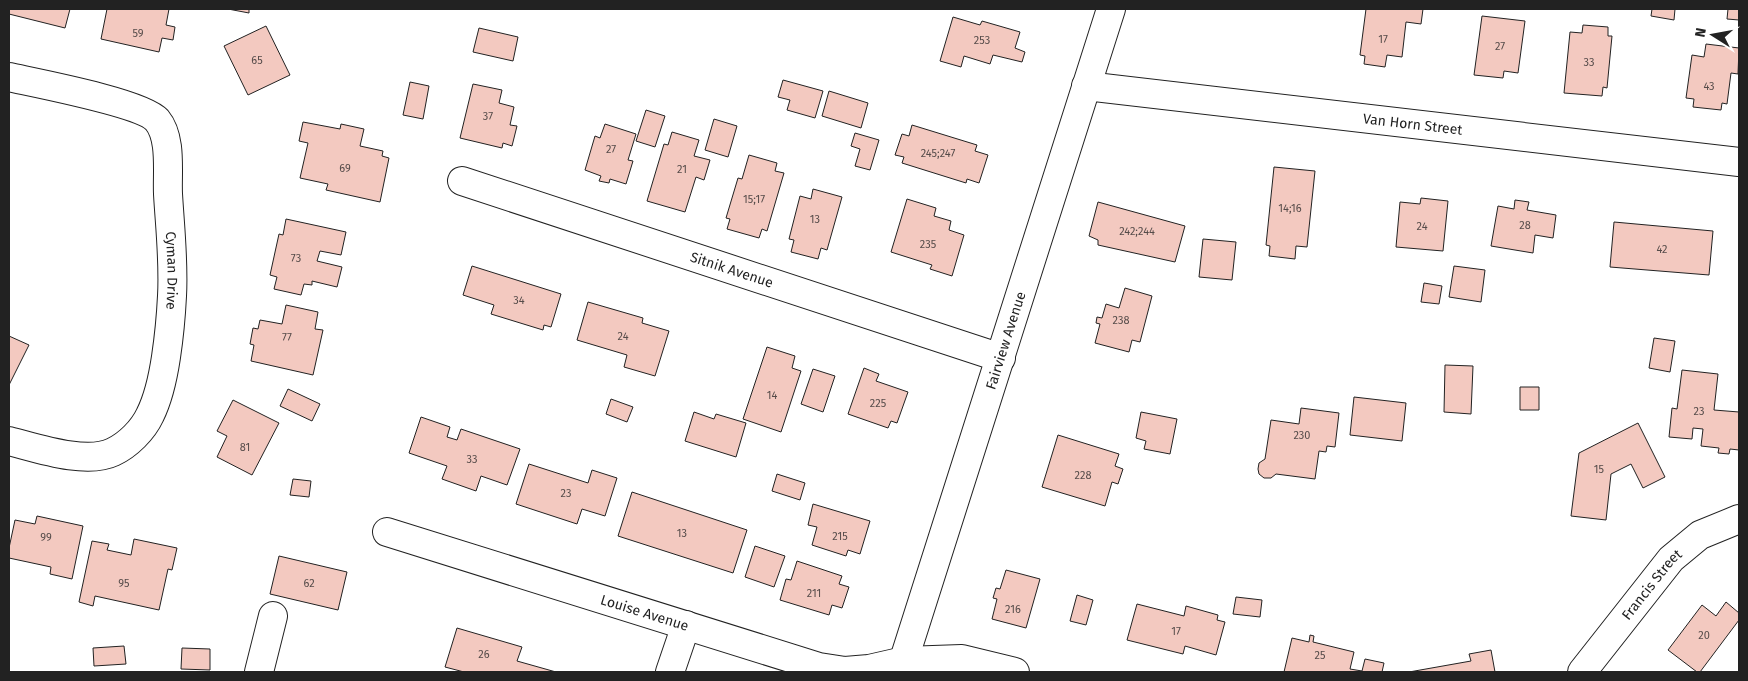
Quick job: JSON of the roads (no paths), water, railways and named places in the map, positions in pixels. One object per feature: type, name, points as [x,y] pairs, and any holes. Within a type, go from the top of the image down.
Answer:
[{"type":"street","name":"Fairview Avenue","points":[[902,667],[1111,9]]},
{"type":"street","name":"Cyman Drive","points":[[9,77],[115,102],[148,114],[157,120],[167,140],[172,245],[172,296],[167,346],[158,395],[149,417],[126,444],[112,453],[77,457],[9,441]]},
{"type":"street","name":"Van Horn Street","points":[[1086,86],[1739,162]]},
{"type":"street","name":"Sitnik Avenue","points":[[462,181],[1001,358]]},
{"type":"street","name":"Francis Street","points":[[1582,672],[1671,559],[1700,535],[1739,519]]},
{"type":"street","name":"Louise Avenue","points":[[387,532],[819,667],[845,671],[902,667],[962,658],[1015,672]]},
{"type":"street","points":[[259,672],[273,616]]},
{"type":"street","points":[[670,672],[686,625]]}]
